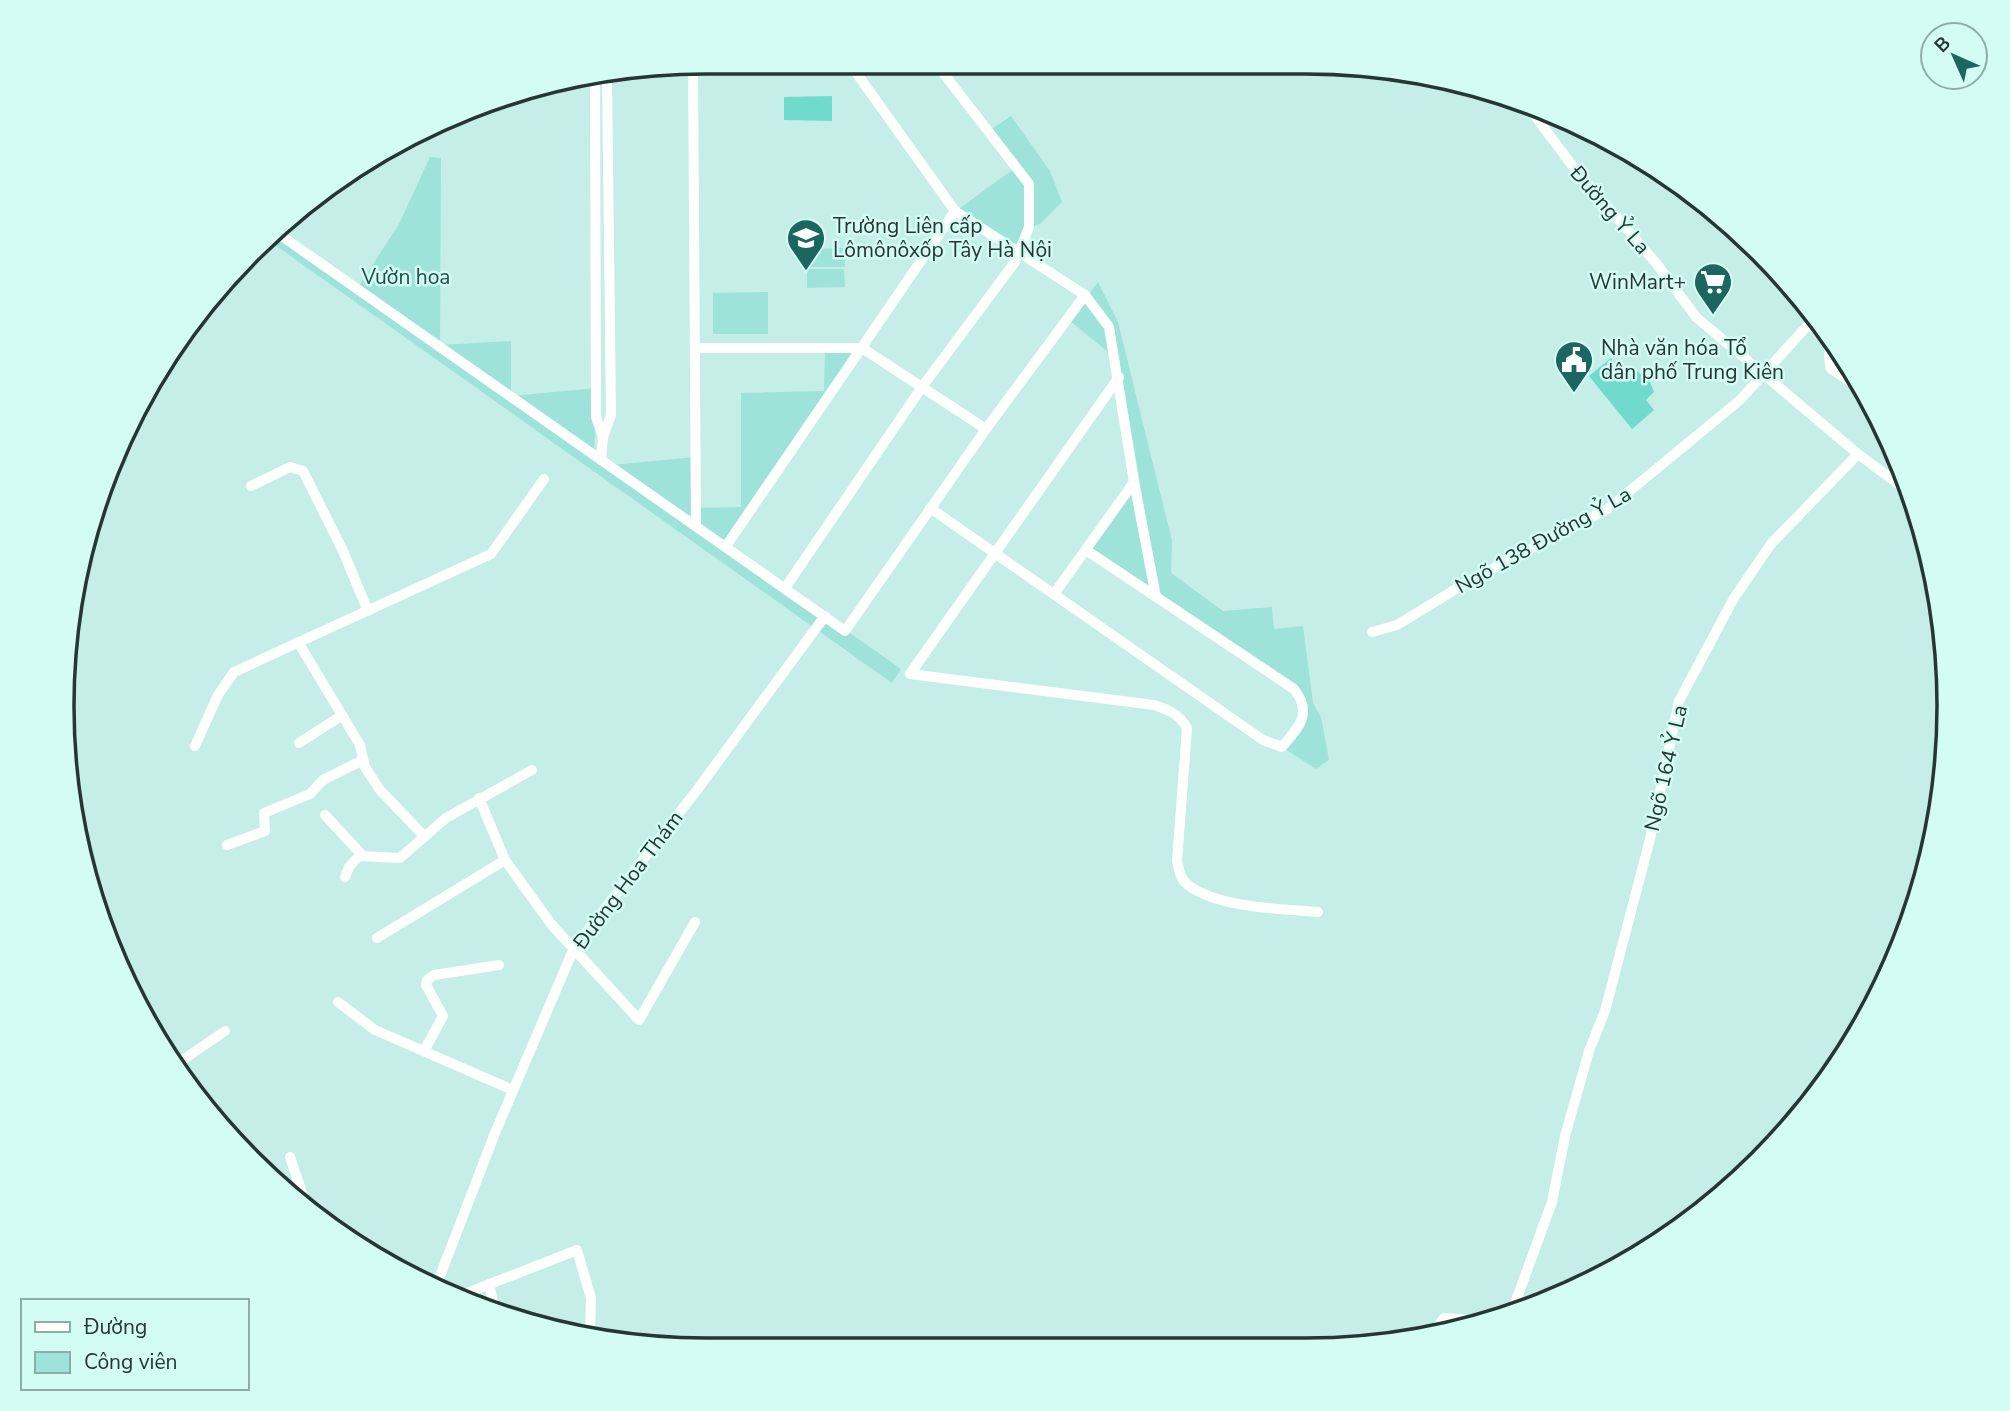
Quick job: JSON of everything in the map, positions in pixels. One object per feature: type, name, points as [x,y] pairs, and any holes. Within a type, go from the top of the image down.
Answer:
[{"type":"street","points":[[693,74],[696,526]]},
{"type":"street","points":[[857,74],[955,211],[1085,295],[1109,327],[1156,597]]},
{"type":"street","points":[[785,588],[922,387],[1010,267],[1020,252],[1029,227],[1029,184],[944,74]]},
{"type":"street","points":[[601,460],[603,437],[611,415],[607,82]]},
{"type":"street","points":[[595,84],[596,418],[603,437]]},
{"type":"street","name":"Đường Ỷ La","points":[[1537,118],[1696,317],[1766,373],[1858,454],[1895,482]]},
{"type":"street","points":[[726,546],[955,211]]},
{"type":"street","points":[[282,236],[845,631],[986,429],[1085,295]]},
{"type":"street","points":[[1006,243],[1010,267]]},
{"type":"street","name":"Ngõ 138 Đường Ỷ La","points":[[1372,632],[1397,625],[1469,581],[1609,508],[1740,400],[1807,326],[1810,327]]},
{"type":"street","points":[[695,348],[862,348],[986,429]]},
{"type":"street","points":[[1829,353],[1830,368],[1844,378]]},
{"type":"street","points":[[1119,377],[910,674],[1154,705],[1170,710],[1181,718],[1186,728],[1177,861],[1180,876],[1188,885],[1207,895],[1236,903],[1318,912]]},
{"type":"street","name":"Ngõ 164 Ỷ La","points":[[1516,1301],[1552,1202],[1565,1136],[1589,1051],[1605,1011],[1650,839],[1679,701],[1734,598],[1771,544],[1858,454]]},
{"type":"street","points":[[251,486],[290,467],[303,471],[343,551],[368,611]]},
{"type":"street","points":[[195,746],[230,676],[251,662],[493,553],[544,479]]},
{"type":"street","points":[[1054,594],[1134,482]]},
{"type":"street","points":[[930,508],[1263,740],[1282,747],[1302,723],[1303,700],[1294,689],[1086,550]]},
{"type":"street","name":"Đường Hoa Thám","points":[[439,1278],[513,1090],[574,948],[825,616]]},
{"type":"street","points":[[298,642],[359,745],[363,760],[380,790],[424,836]]},
{"type":"street","points":[[299,743],[341,716]]},
{"type":"street","points":[[227,845],[264,832],[264,813],[310,794],[323,780],[363,760]]},
{"type":"street","points":[[325,815],[362,855],[398,859],[446,818],[532,770]]},
{"type":"street","points":[[479,798],[505,860],[551,923],[639,1020],[695,922]]},
{"type":"street","points":[[345,877],[349,867],[362,855]]},
{"type":"street","points":[[377,938],[505,860]]},
{"type":"street","points":[[424,1051],[443,1016],[426,985],[427,980],[434,975],[499,965]]},
{"type":"street","points":[[338,1002],[375,1030],[513,1090]]},
{"type":"street","points":[[183,1061],[225,1031]]},
{"type":"street","points":[[290,1157],[301,1191]]},
{"type":"street","points":[[470,1292],[578,1250],[592,1298],[591,1326]]},
{"type":"street","points":[[489,1284],[493,1300]]},
{"type":"green space","points":[[1011,116],[1050,171],[1062,202],[1040,224],[1030,227],[1029,184],[989,131]]},
{"type":"green space","name":"Vườn hoa","points":[[430,157],[441,158],[440,345],[901,669],[892,683],[274,244],[282,237],[357,289],[399,224]]},
{"type":"green space","points":[[1015,168],[1028,198],[1028,219],[1020,251],[956,211]]},
{"type":"green space","points":[[844,248],[845,267],[807,267],[806,249]]},
{"type":"green space","points":[[807,269],[844,269],[845,287],[807,288]]},
{"type":"green space","points":[[1098,282],[1118,322],[1172,541],[1171,573],[1223,611],[1272,607],[1274,629],[1303,626],[1313,703],[1321,717],[1329,760],[1316,769],[1282,747],[1305,725],[1306,699],[1295,686],[1159,595],[1122,377],[1110,328],[1114,357],[1069,320]]},
{"type":"green space","points":[[768,292],[768,334],[713,334],[713,293]]},
{"type":"green space","points":[[511,341],[511,395],[440,345]]},
{"type":"green space","points":[[825,348],[860,348],[725,545],[697,526],[697,508],[741,507],[741,393],[824,391]]},
{"type":"green space","points":[[597,388],[594,453],[512,396]]},
{"type":"green space","points":[[695,457],[695,524],[611,465]]},
{"type":"green space","points":[[1133,482],[1155,596],[1087,550]]},
{"type":"shaded area","points":[[832,96],[832,121],[784,120],[784,97]]},
{"type":"shaded area","points":[[1611,358],[1627,376],[1636,370],[1650,382],[1654,392],[1646,400],[1654,410],[1632,429],[1589,376]]},
{"type":"place","name":"Trường Liên cấp Lômônôxốp Tây Hà Nội","points":[[806,272]]},
{"type":"place","name":"WinMart+","points":[[1713,316]]},
{"type":"place","name":"Nhà văn hóa Tổ dân phố Trung Kiên","points":[[1574,394]]}]
